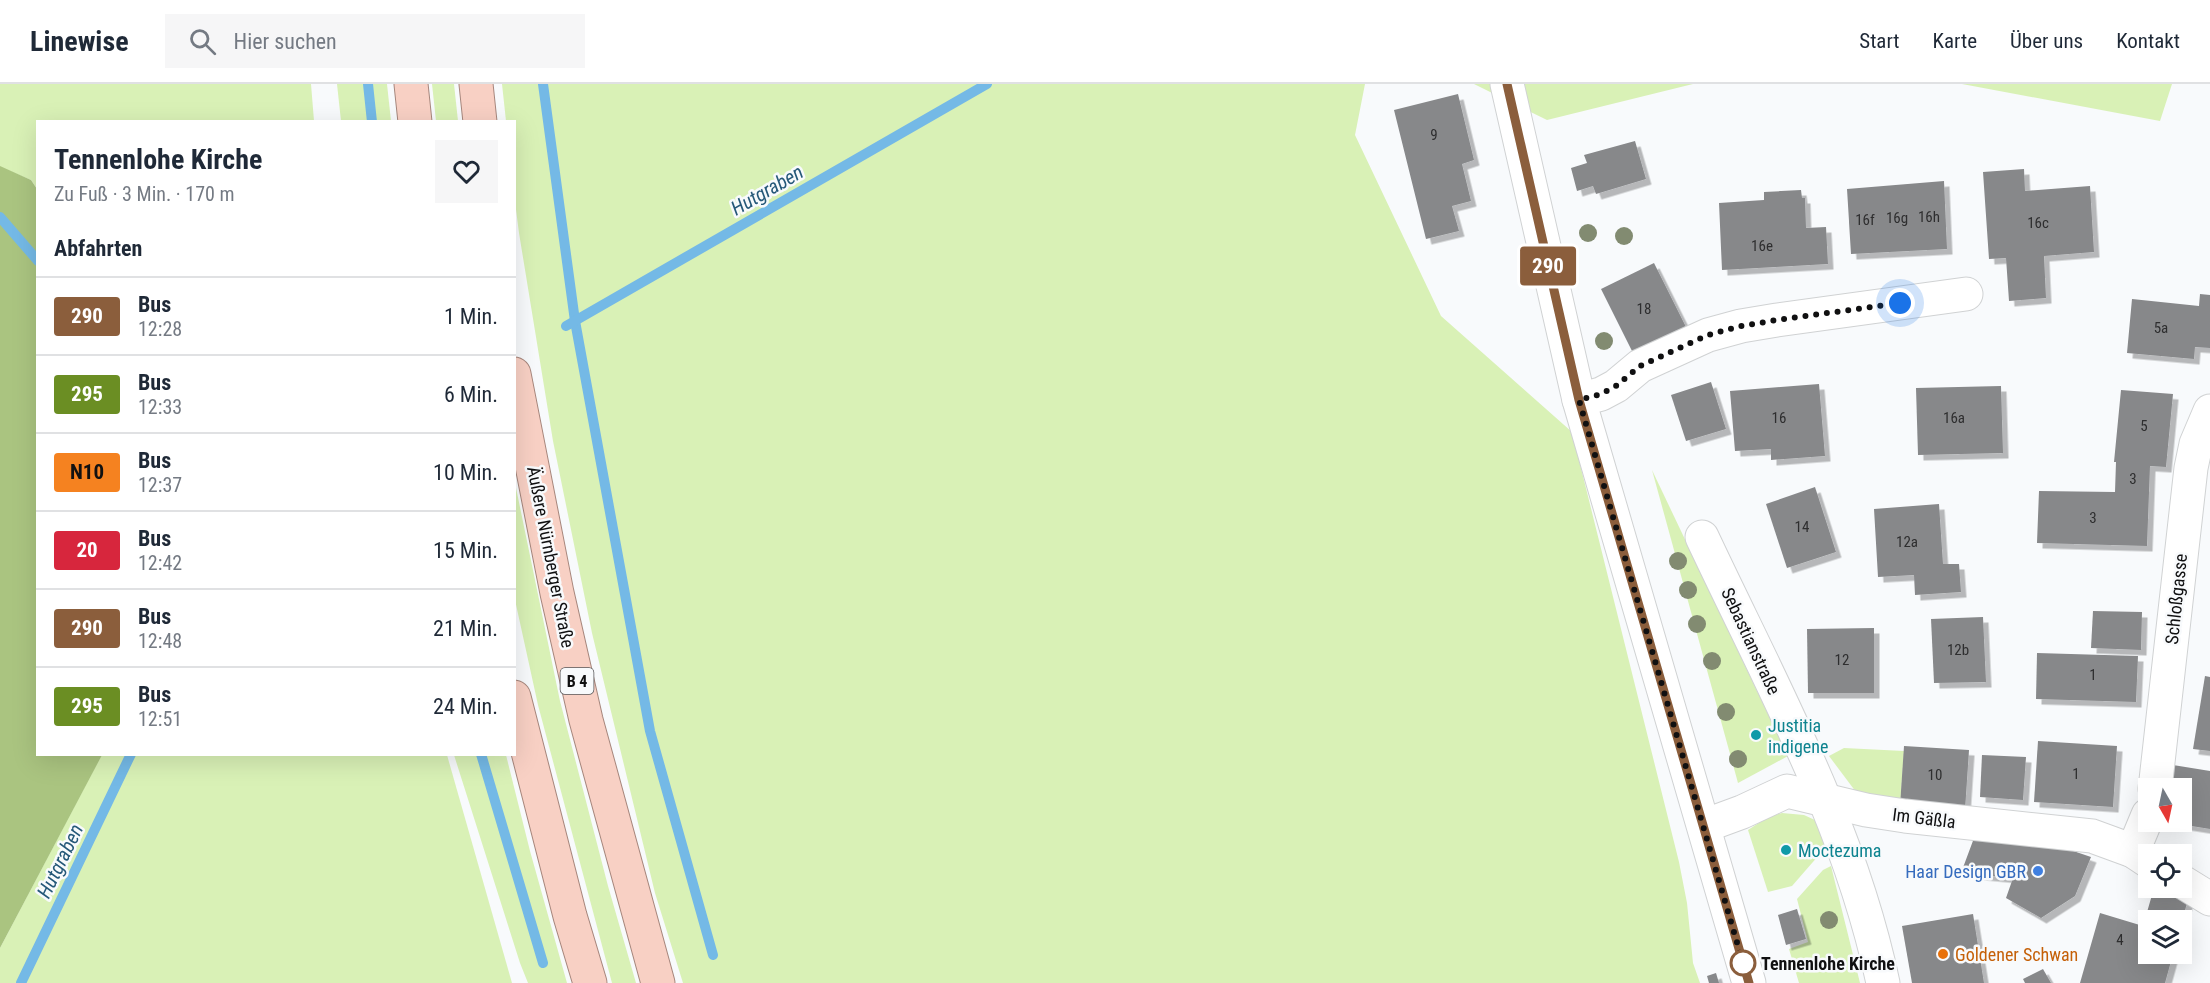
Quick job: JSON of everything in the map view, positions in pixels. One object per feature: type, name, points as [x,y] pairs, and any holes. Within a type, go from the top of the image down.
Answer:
[{"type":"highway","points":[[411,84],[416,120]]},
{"type":"highway","points":[[476,84],[480,120]]},
{"type":"highway","name":"Äußere Nürnberger Straße","points":[[516,384],[557,593],[586,720],[658,983]]},
{"type":"highway","points":[[516,705],[570,916],[590,983]]},
{"type":"street","points":[[1507,84],[1579,400],[1749,983]]},
{"type":"street","points":[[1579,400],[1601,394],[1616,386],[1640,366],[1719,332],[1777,320],[1966,294]]},
{"type":"street","name":"Schloßgasse","points":[[2156,778],[2191,468],[2196,444],[2210,411]]},
{"type":"street","name":"Sebastianstraße","points":[[1702,537],[1826,799],[1875,947],[1882,983]]},
{"type":"street","name":"Im Gäßla","points":[[1704,826],[1742,812],[1787,791],[1866,810],[1905,816],[2092,836],[2138,855]]},
{"type":"street","points":[[2192,888],[2210,899]]},
{"type":"green space","points":[[0,84],[311,84],[314,120],[36,120],[36,188],[31,180],[0,167]]},
{"type":"green space","points":[[337,84],[387,84],[391,120],[341,120]]},
{"type":"green space","points":[[432,84],[454,84],[458,120],[436,120]]},
{"type":"green space","points":[[502,84],[1365,84],[1355,135],[1441,316],[1572,432],[1679,862],[1687,903],[1693,963],[1700,983],[683,983],[655,893],[592,633],[553,441],[519,233],[516,210],[516,120],[506,120]]},
{"type":"green space","points":[[1474,84],[1693,84],[1547,120]]},
{"type":"green space","points":[[1962,84],[2172,84],[2160,121]]},
{"type":"green space","points":[[0,166],[31,180],[36,188],[36,756],[101,756],[0,948]]},
{"type":"green space","points":[[1652,470],[1788,756],[1738,783]]},
{"type":"green space","points":[[516,488],[560,701],[636,983],[612,983],[538,705],[516,605]]},
{"type":"green space","points":[[1844,748],[1904,751],[1900,806],[1859,796],[1829,756]]},
{"type":"green space","points":[[101,756],[447,756],[512,983],[0,983],[0,948]]},
{"type":"green space","points":[[454,756],[506,756],[567,983],[528,983]]},
{"type":"green space","points":[[1782,813],[1804,815],[1817,821],[1826,847],[1792,886],[1768,892],[1748,830],[1768,817]]},
{"type":"green space","points":[[1831,866],[1860,983],[1799,983],[1789,949],[1808,942],[1797,899],[1823,870]]},
{"type":"building","points":[[1458,94],[1474,160],[1462,164],[1471,201],[1452,206],[1459,231],[1426,239],[1394,110]]},
{"type":"building","points":[[1635,141],[1646,179],[1596,194],[1593,186],[1577,191],[1571,168],[1587,163],[1584,155]]},
{"type":"building","points":[[2024,169],[2025,191],[2090,186],[2094,252],[2044,256],[2046,298],[2009,301],[2006,258],[1989,259],[1983,172]]},
{"type":"building","points":[[1944,181],[1947,249],[1851,254],[1847,189]]},
{"type":"building","points":[[1801,190],[1802,198],[1805,198],[1806,228],[1826,227],[1828,264],[1722,270],[1719,203],[1764,200],[1764,192]]},
{"type":"building","points":[[1654,263],[1687,329],[1634,355],[1601,289]]},
{"type":"building","points":[[2200,294],[2210,295],[2210,348],[2195,347],[2194,359],[2127,353],[2132,299],[2199,306]]},
{"type":"building","points":[[1711,382],[1726,429],[1686,441],[1671,395]]},
{"type":"building","points":[[1819,384],[1825,456],[1771,460],[1771,449],[1735,451],[1730,391]]},
{"type":"building","points":[[2001,386],[2003,453],[1918,455],[1916,388]]},
{"type":"building","points":[[2121,390],[2173,394],[2166,467],[2150,466],[2147,546],[2037,543],[2039,491],[2115,492],[2116,462],[2114,462]]},
{"type":"building","points":[[1815,487],[1836,552],[1787,568],[1766,504]]},
{"type":"building","points":[[1939,504],[1943,564],[1959,564],[1961,592],[1915,595],[1914,575],[1878,577],[1874,509]]},
{"type":"building","points":[[2093,611],[2142,612],[2141,650],[2091,648]]},
{"type":"building","points":[[1983,617],[1986,682],[1934,683],[1931,619]]},
{"type":"building","points":[[1874,628],[1874,693],[1808,693],[1807,629]]},
{"type":"building","points":[[2037,653],[2138,656],[2136,702],[2036,699]]},
{"type":"building","points":[[2205,676],[2210,677],[2210,751],[2193,749]]},
{"type":"building","points":[[2038,741],[2117,746],[2113,807],[2034,802]]},
{"type":"building","points":[[1904,746],[1969,750],[1965,810],[1900,806]]},
{"type":"building","points":[[1982,755],[2026,757],[2023,800],[1980,797]]},
{"type":"building","points":[[2173,765],[2210,771],[2210,829],[2192,826],[2192,778],[2171,778]]},
{"type":"building","points":[[1977,830],[2029,836],[2091,857],[2075,896],[2041,918],[2006,898],[2013,878],[1961,873]]},
{"type":"building","points":[[2151,898],[2188,898],[2185,910],[2148,910]]},
{"type":"building","points":[[1797,909],[1806,939],[1786,945],[1778,915]]},
{"type":"building","points":[[2100,913],[2138,924],[2138,964],[2170,964],[2165,983],[2080,983]]},
{"type":"building","name":"Goldener Schwan","points":[[1973,914],[1984,983],[1912,983],[1902,926]]},
{"type":"building","points":[[2043,969],[2051,983],[2025,983],[2023,979]]},
{"type":"building","points":[[1716,973],[1719,983],[1709,983],[1707,976]]},
{"type":"waterway","points":[[368,84],[372,120]]},
{"type":"waterway","points":[[543,84],[575,321],[650,731],[713,955]]},
{"type":"waterway","name":"Hutgraben","points":[[566,326],[987,84]]},
{"type":"waterway","points":[[0,217],[36,259]]},
{"type":"waterway","name":"Hutgraben","points":[[21,983],[130,756]]},
{"type":"waterway","points":[[482,756],[543,963]]},
{"type":"bus line","name":"290","points":[[1507,84],[1579,400],[1749,983]]},
{"type":"place","name":"Justitia indigene","points":[[1756,735]]},
{"type":"place","name":"Moctezuma","points":[[1786,850]]},
{"type":"place","name":"Haar Design GBR","points":[[2038,871]]},
{"type":"place","name":"Goldener Schwan","points":[[1943,954]]},
{"type":"place","name":"Tennenlohe Kirche","points":[[1743,963]]},
{"type":"route","points":[[1743,963],[1579,400],[1601,394],[1616,386],[1640,366],[1708,335],[1777,320],[1900,303]]}]
